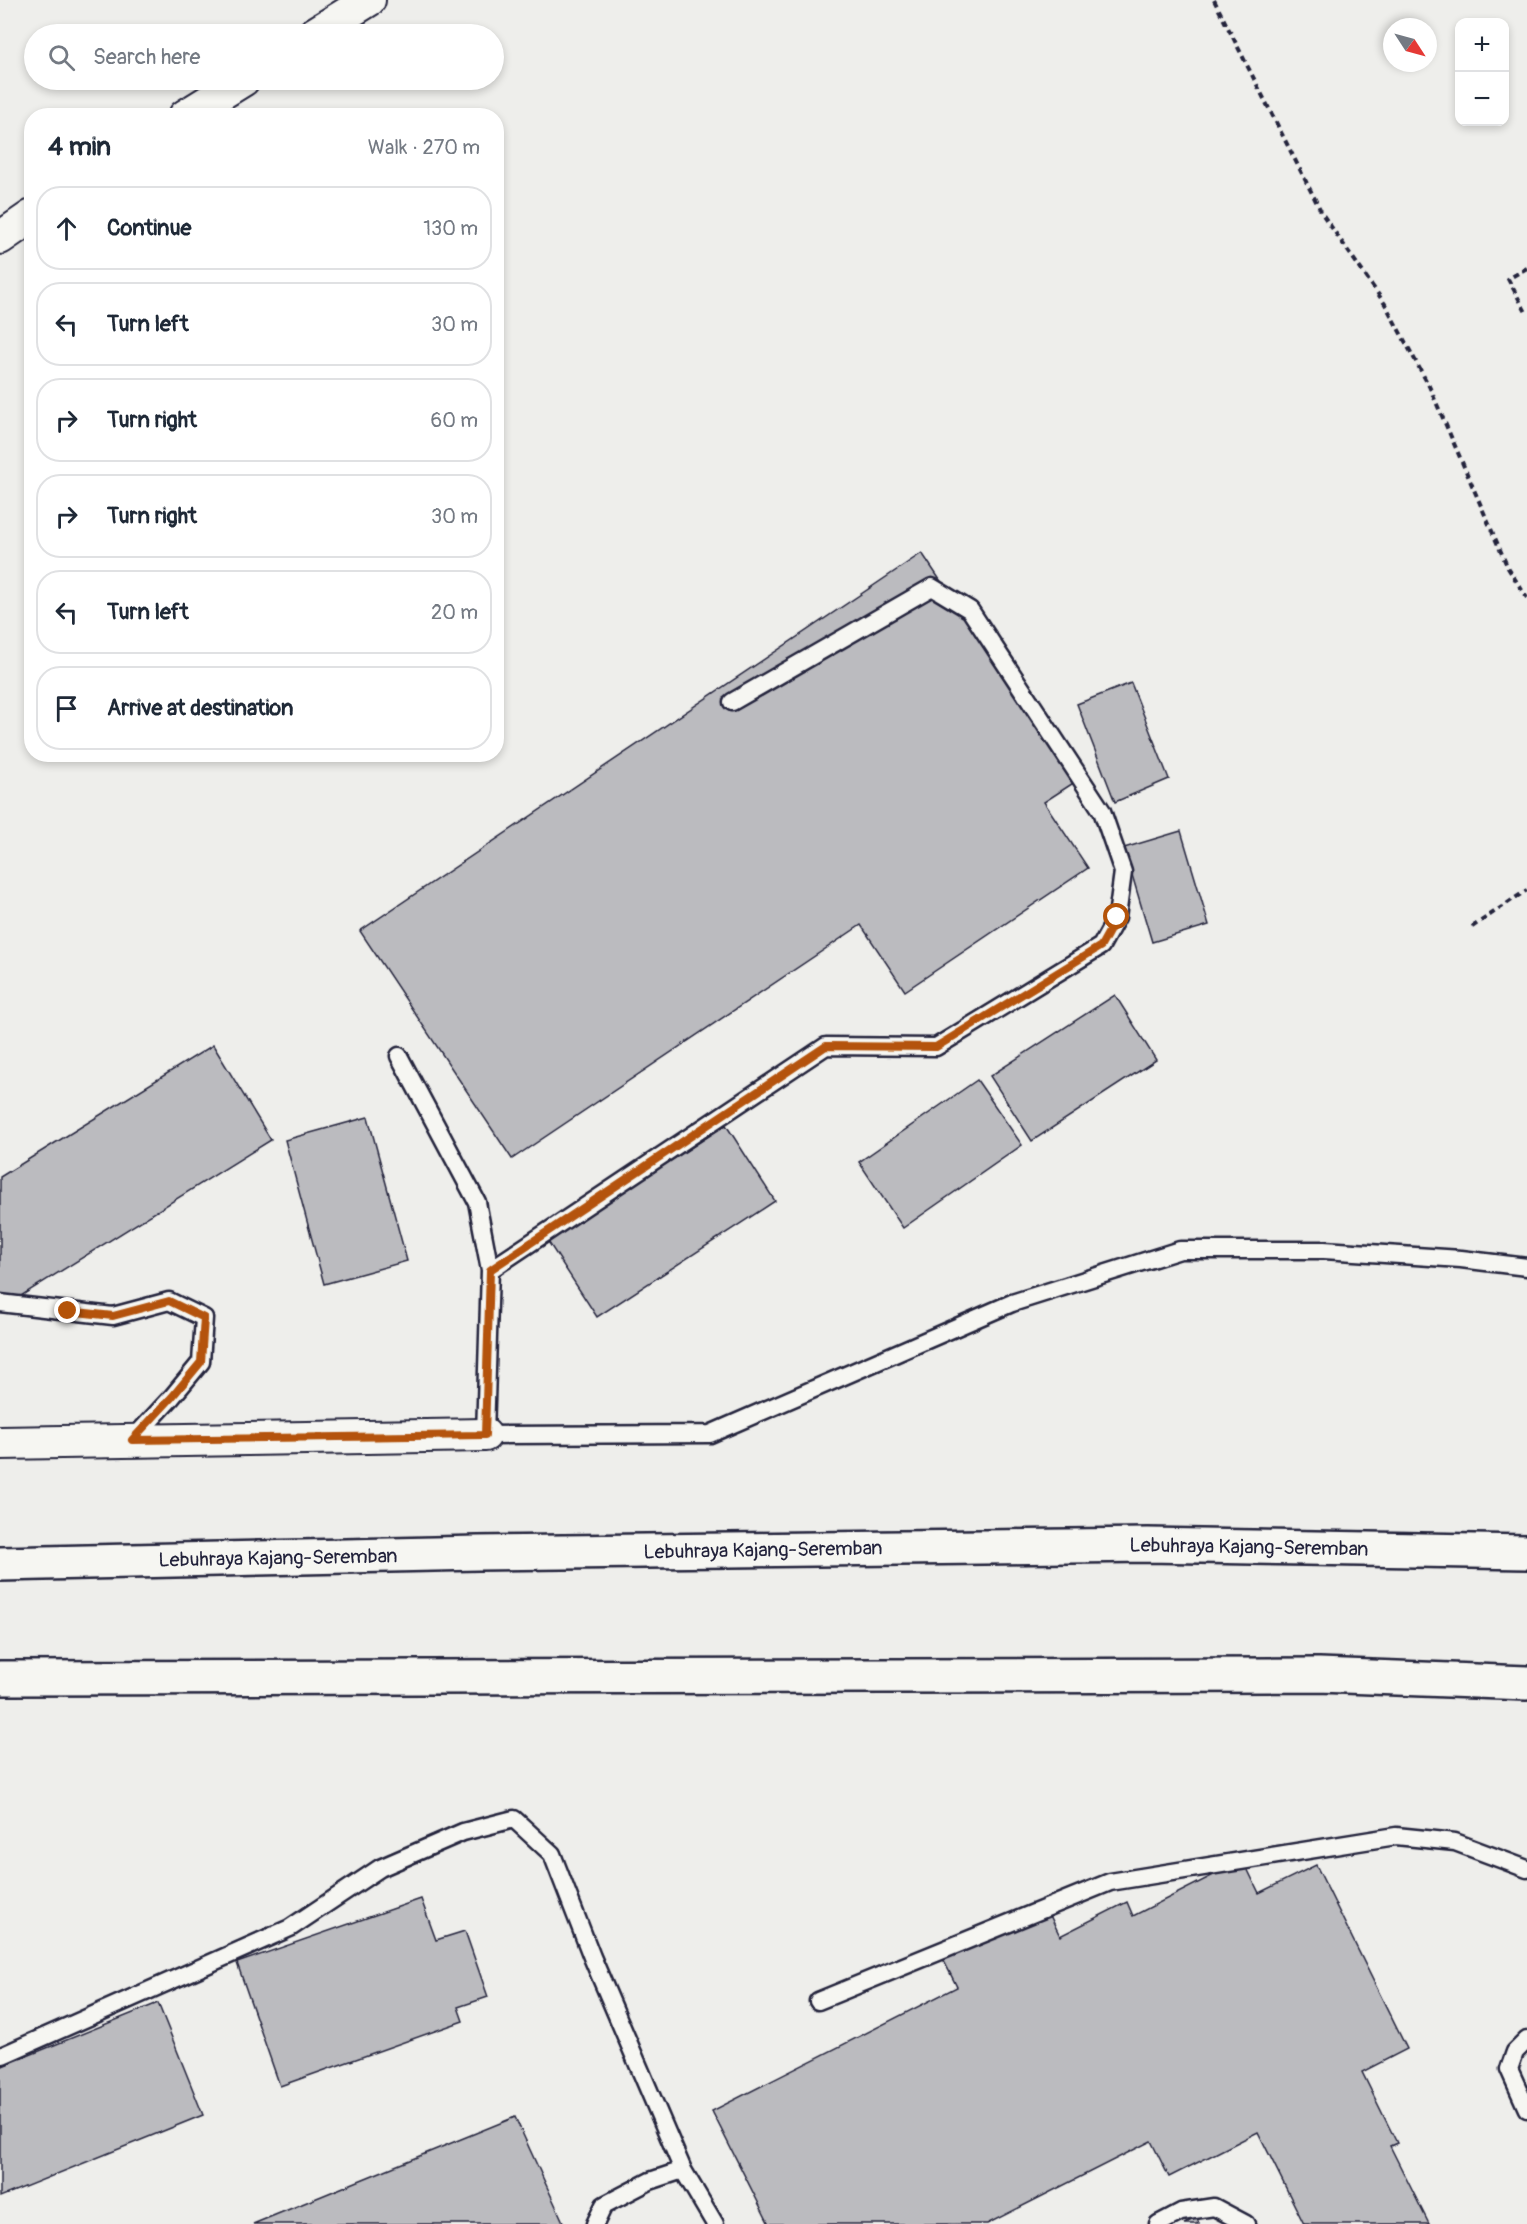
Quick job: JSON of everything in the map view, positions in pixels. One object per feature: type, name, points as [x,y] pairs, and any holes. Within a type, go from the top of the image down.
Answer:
[{"type":"highway","name":"Lebuhraya Kajang-Seremban","points":[[0,1564],[478,1553],[1148,1545],[1527,1552]]},
{"type":"highway","points":[[0,1678],[1319,1675],[1527,1683]]},
{"type":"street","points":[[330,24],[369,0]]},
{"type":"street","points":[[198,108],[227,90]]},
{"type":"street","points":[[0,238],[24,222]]},
{"type":"street","points":[[0,1443],[485,1435]]},
{"type":"lane","points":[[490,1270],[826,1046],[936,1047],[1101,946],[1117,917],[1123,872],[1102,811],[970,610],[932,587],[732,702]]},
{"type":"lane","points":[[399,1056],[477,1202],[490,1270],[485,1435],[710,1434],[1012,1303],[1180,1250],[1324,1250],[1461,1259],[1527,1267]]},
{"type":"lane","points":[[0,1304],[113,1316],[169,1301],[204,1318],[201,1362],[132,1440]]},
{"type":"lane","points":[[3,2055],[290,1928],[380,1868],[463,1832],[514,1819],[552,1854],[591,1957],[683,2170],[715,2224]]},
{"type":"lane","points":[[818,2001],[1110,1882],[1396,1836],[1455,1842],[1527,1869]]},
{"type":"lane","points":[[1527,2040],[1515,2052],[1509,2069],[1527,2109]]},
{"type":"lane","points":[[595,2224],[604,2205],[650,2181],[683,2170]]},
{"type":"lane","points":[[1158,2224],[1181,2212],[1215,2207],[1245,2224]]},
{"type":"path","points":[[1214,0],[1323,215],[1385,304],[1429,386],[1508,568],[1527,598]]},
{"type":"path","points":[[1527,268],[1508,279],[1527,314]]},
{"type":"path","points":[[1472,927],[1527,890]]},
{"type":"building","points":[[922,553],[1075,782],[1044,802],[1088,868],[905,991],[861,925],[512,1159],[360,931]]},
{"type":"building","points":[[1131,683],[1169,779],[1115,802],[1077,704]]},
{"type":"building","points":[[1181,831],[1209,925],[1152,942],[1124,848]]},
{"type":"building","points":[[1115,995],[1156,1060],[1032,1141],[990,1076]]},
{"type":"building","points":[[213,1045],[271,1140],[0,1309],[0,1177]]},
{"type":"building","points":[[977,1080],[1022,1145],[903,1228],[859,1162]]},
{"type":"building","points":[[368,1117],[407,1261],[324,1284],[285,1140]]},
{"type":"building","points":[[726,1125],[775,1201],[597,1317],[547,1240]]},
{"type":"building","points":[[1243,1860],[1259,1893],[1316,1865],[1407,2049],[1362,2072],[1397,2143],[1390,2146],[1429,2224],[1304,2224],[1258,2132],[1169,2177],[1151,2141],[987,2224],[769,2224],[712,2111],[957,1987],[942,1957],[1045,1905],[1060,1936],[1127,1902],[1133,1916]]},
{"type":"building","points":[[421,1899],[436,1940],[465,1931],[488,1997],[458,2007],[463,2021],[280,2086],[237,1963]]},
{"type":"building","points":[[158,2003],[203,2115],[0,2197],[0,2067]]},
{"type":"building","points":[[515,2117],[564,2224],[253,2224]]},
{"type":"building","points":[[1197,2218],[1199,2224],[1184,2224]]},
{"type":"route","points":[[68,1311],[113,1316],[169,1301],[204,1318],[201,1362],[132,1440],[485,1435],[490,1270],[826,1046],[936,1047],[1101,946],[1117,917]]}]
